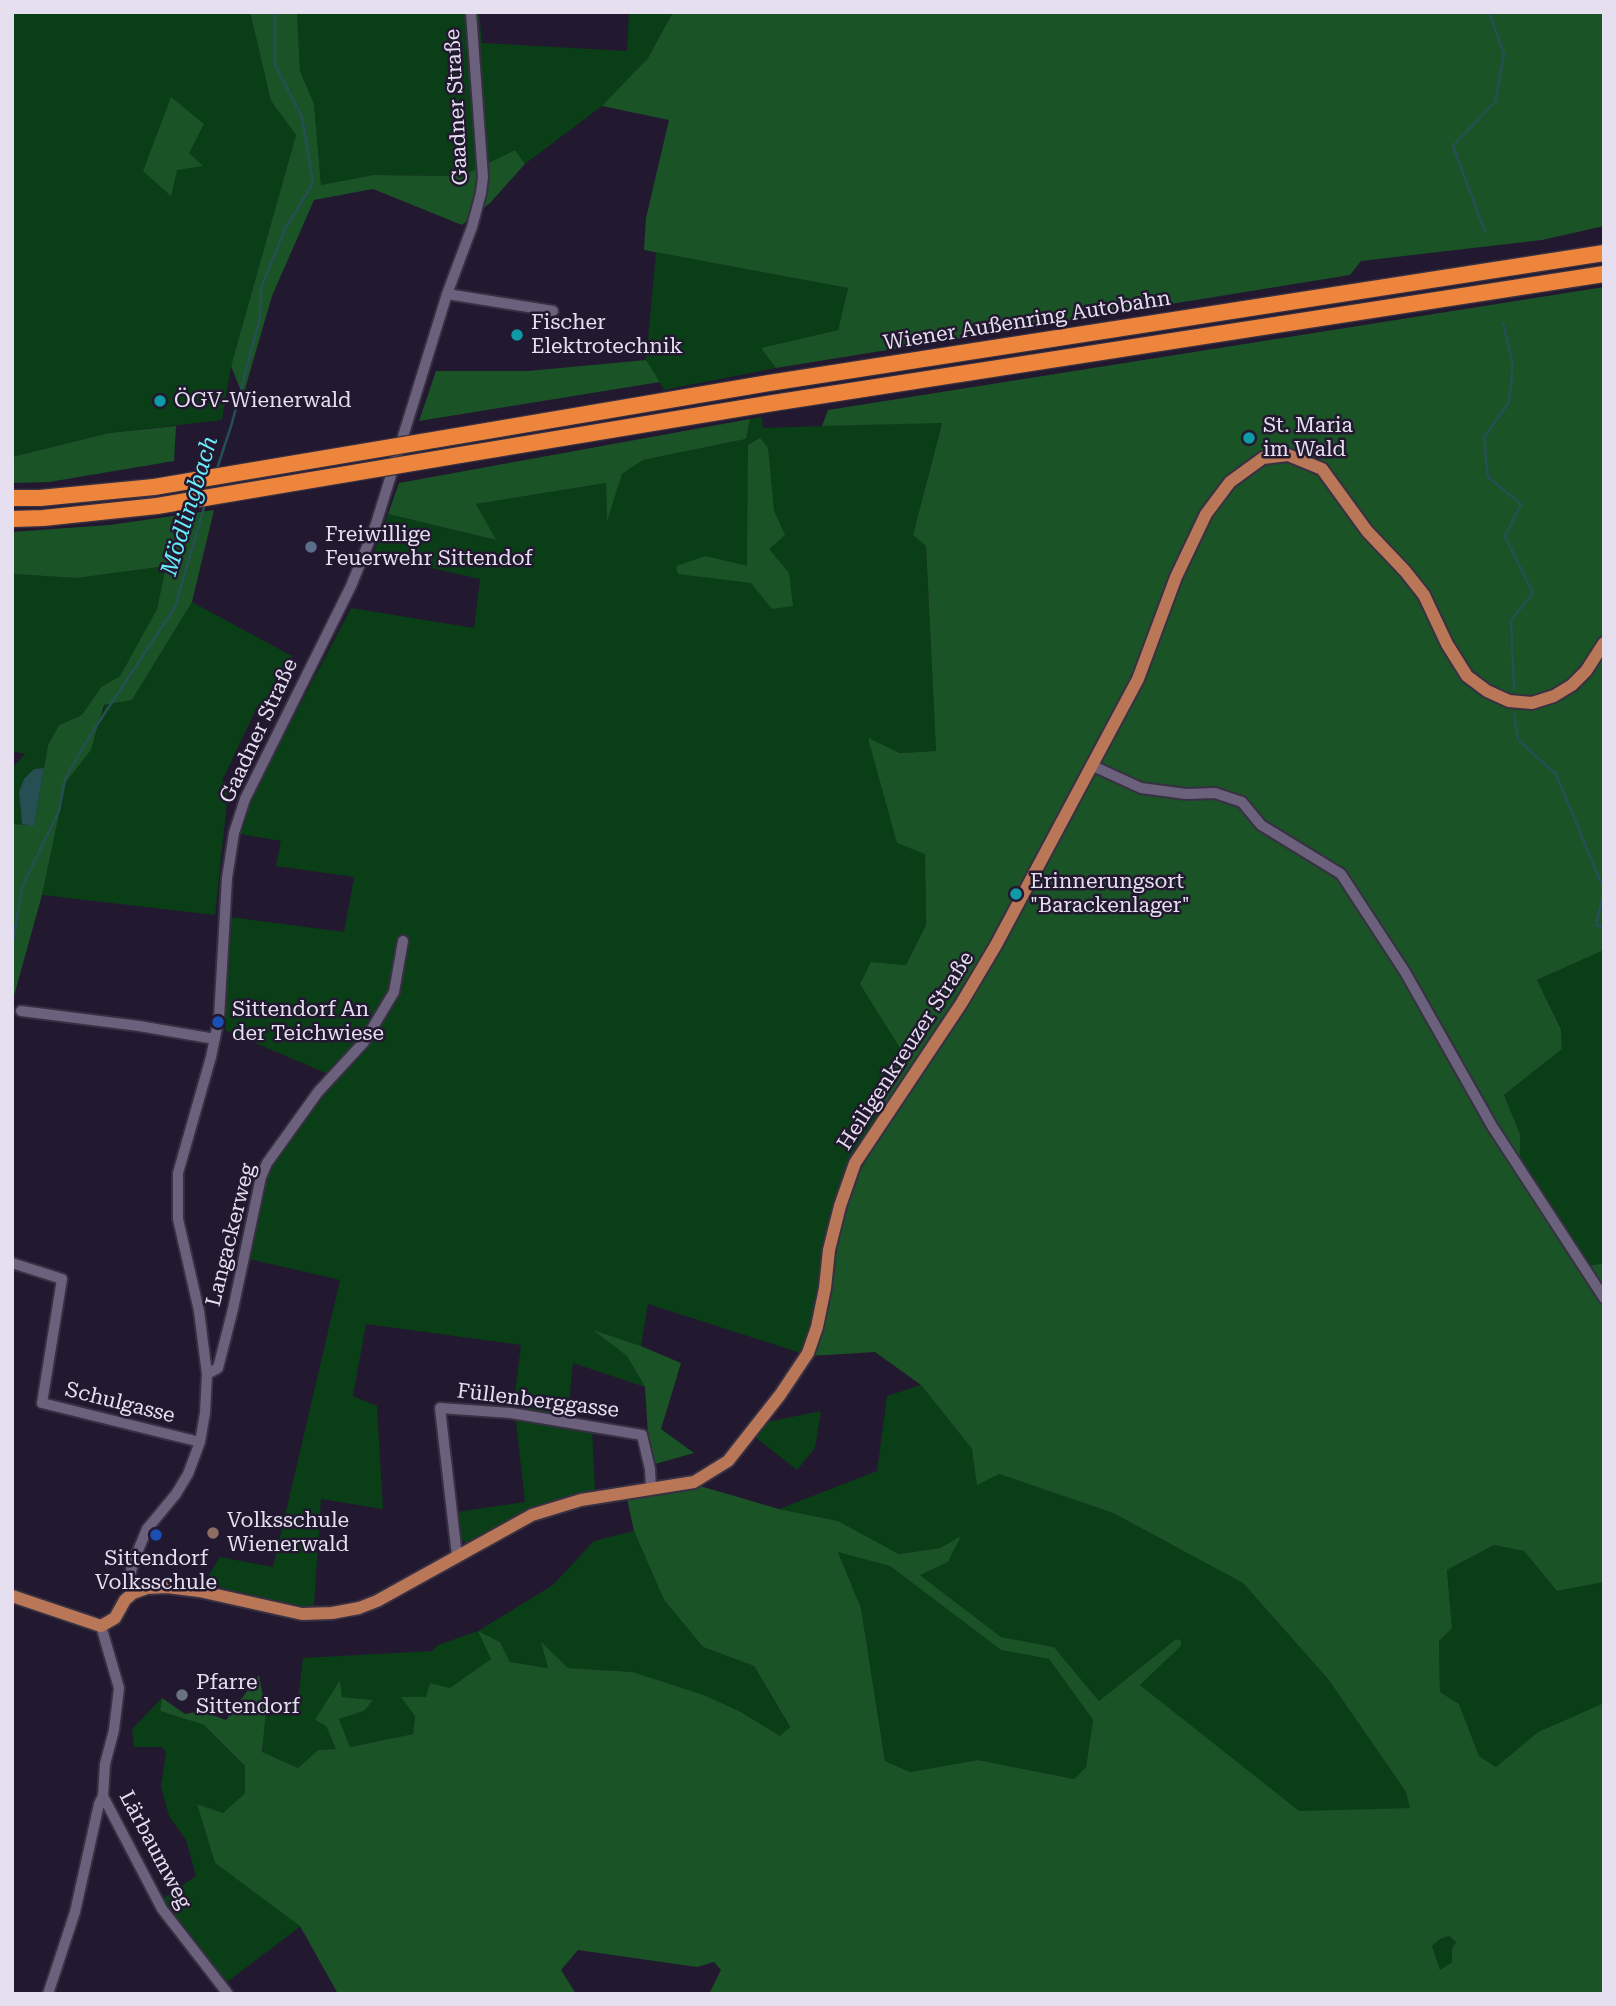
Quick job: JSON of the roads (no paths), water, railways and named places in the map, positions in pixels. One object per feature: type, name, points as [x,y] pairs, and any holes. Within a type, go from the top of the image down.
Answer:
[{"type":"highway","name":"Wiener Außenring Autobahn","points":[[12,498],[40,498],[154,486],[769,383],[1604,253]]},
{"type":"highway","name":"Wiener Außenring Autobahn","points":[[12,519],[157,506],[773,403],[1604,274]]},
{"type":"main road","name":"Heiligenkreuzer Straße","points":[[133,1593],[147,1588],[185,1588],[302,1614],[332,1613],[359,1608],[377,1601],[532,1515],[556,1506],[694,1482],[728,1461],[794,1376],[808,1353],[817,1327],[831,1239],[855,1163],[961,1004],[996,946],[1138,679],[1177,577],[1206,514],[1230,482],[1263,458],[1289,455],[1322,469],[1367,531],[1424,595],[1447,644],[1467,676],[1487,691],[1510,701],[1532,703],[1554,696],[1572,685],[1586,671],[1604,643]]},
{"type":"main road","points":[[12,1596],[101,1626],[114,1618],[125,1600],[133,1593]]},
{"type":"street","name":"Gaadner Straße","points":[[133,1593],[129,1579],[147,1529],[176,1494],[188,1474],[200,1442],[205,1413],[207,1374],[199,1311],[178,1219],[178,1173],[215,1040],[221,996],[227,878],[234,833],[245,799],[351,586],[378,516],[447,293],[472,227],[483,177],[471,12]]},
{"type":"street","points":[[447,293],[553,311]]},
{"type":"street","points":[[1093,766],[1141,788],[1186,794],[1215,793],[1242,802],[1261,825],[1341,874],[1405,972],[1492,1126],[1604,1298]]},
{"type":"street","name":"Langackerweg","points":[[207,1374],[218,1368],[261,1177],[267,1163],[318,1092],[364,1042],[394,992],[403,942]]},
{"type":"street","points":[[21,1011],[147,1027],[215,1040]]},
{"type":"street","name":"Schulgasse","points":[[12,1263],[62,1279],[41,1403],[200,1442]]},
{"type":"street","name":"Füllenberggasse","points":[[457,1556],[440,1408],[511,1413],[642,1435],[650,1469],[651,1489]]},
{"type":"street","name":"Lärbaumweg","points":[[101,1626],[119,1688],[114,1730],[104,1764],[103,1797],[162,1909],[228,1994]]},
{"type":"street","points":[[48,1994],[75,1912],[99,1804],[103,1797]]},
{"type":"waterway","name":"Mödlingbach","points":[[216,472],[260,318],[261,288],[285,229],[313,183],[302,117],[275,65],[275,12]]},
{"type":"waterway","points":[[1485,232],[1453,146],[1495,102],[1504,54],[1489,12]]},
{"type":"waterway","points":[[1503,323],[1513,365],[1509,402],[1484,438],[1488,477],[1521,504],[1505,536],[1533,593],[1511,620],[1514,689]]},
{"type":"waterway","name":"Mödlingbach","points":[[12,948],[22,887],[59,811],[65,779],[89,737],[175,607],[205,504]]},
{"type":"waterway","points":[[1514,714],[1518,740],[1556,774],[1604,890],[1596,925],[1604,927]]},
{"type":"place","name":"Fischer Elektrotechnik","points":[[517,335]]},
{"type":"place","name":"ÖGV-Wienerwald","points":[[160,401]]},
{"type":"place","name":"St. Maria im Wald","points":[[1249,438]]},
{"type":"place","name":"Freiwillige Feuerwehr Sittendof","points":[[311,547]]},
{"type":"place","name":"Erinnerungsort \"Barackenlager\"","points":[[1016,894]]},
{"type":"place","name":"Sittendorf An der Teichwiese","points":[[218,1022]]},
{"type":"place","name":"Volksschule Wienerwald","points":[[213,1533]]},
{"type":"place","name":"Sittendorf Volksschule","points":[[156,1535]]},
{"type":"place","name":"Pfarre Sittendorf","points":[[182,1695]]}]
